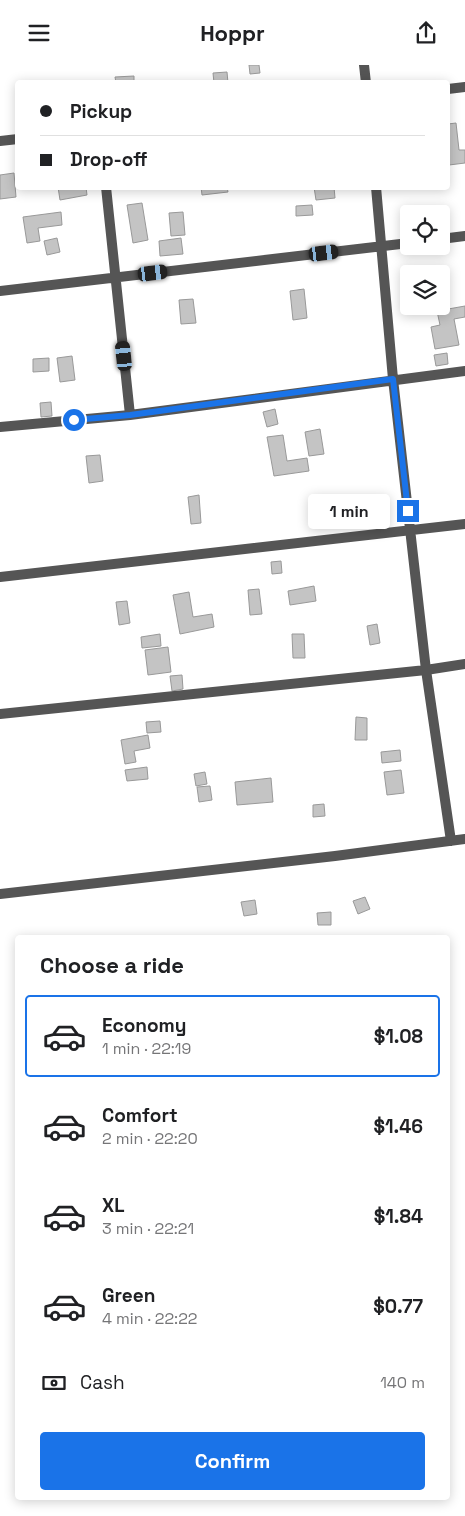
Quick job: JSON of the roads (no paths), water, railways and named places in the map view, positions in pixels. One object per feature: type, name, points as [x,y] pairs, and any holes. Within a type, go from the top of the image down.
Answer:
[{"type":"street","points":[[364,65],[366,80]]},
{"type":"street","points":[[450,89],[465,87]]},
{"type":"street","points":[[0,141],[15,139]]},
{"type":"street","points":[[106,190],[130,415]]},
{"type":"street","points":[[376,190],[393,379],[426,670],[451,841]]},
{"type":"street","points":[[450,238],[465,236]]},
{"type":"street","points":[[0,291],[400,244]]},
{"type":"street","points":[[0,427],[130,415],[465,371]]},
{"type":"street","points":[[0,577],[465,524]]},
{"type":"street","points":[[0,714],[465,665]]},
{"type":"street","points":[[0,894],[335,856],[465,839]]}]
